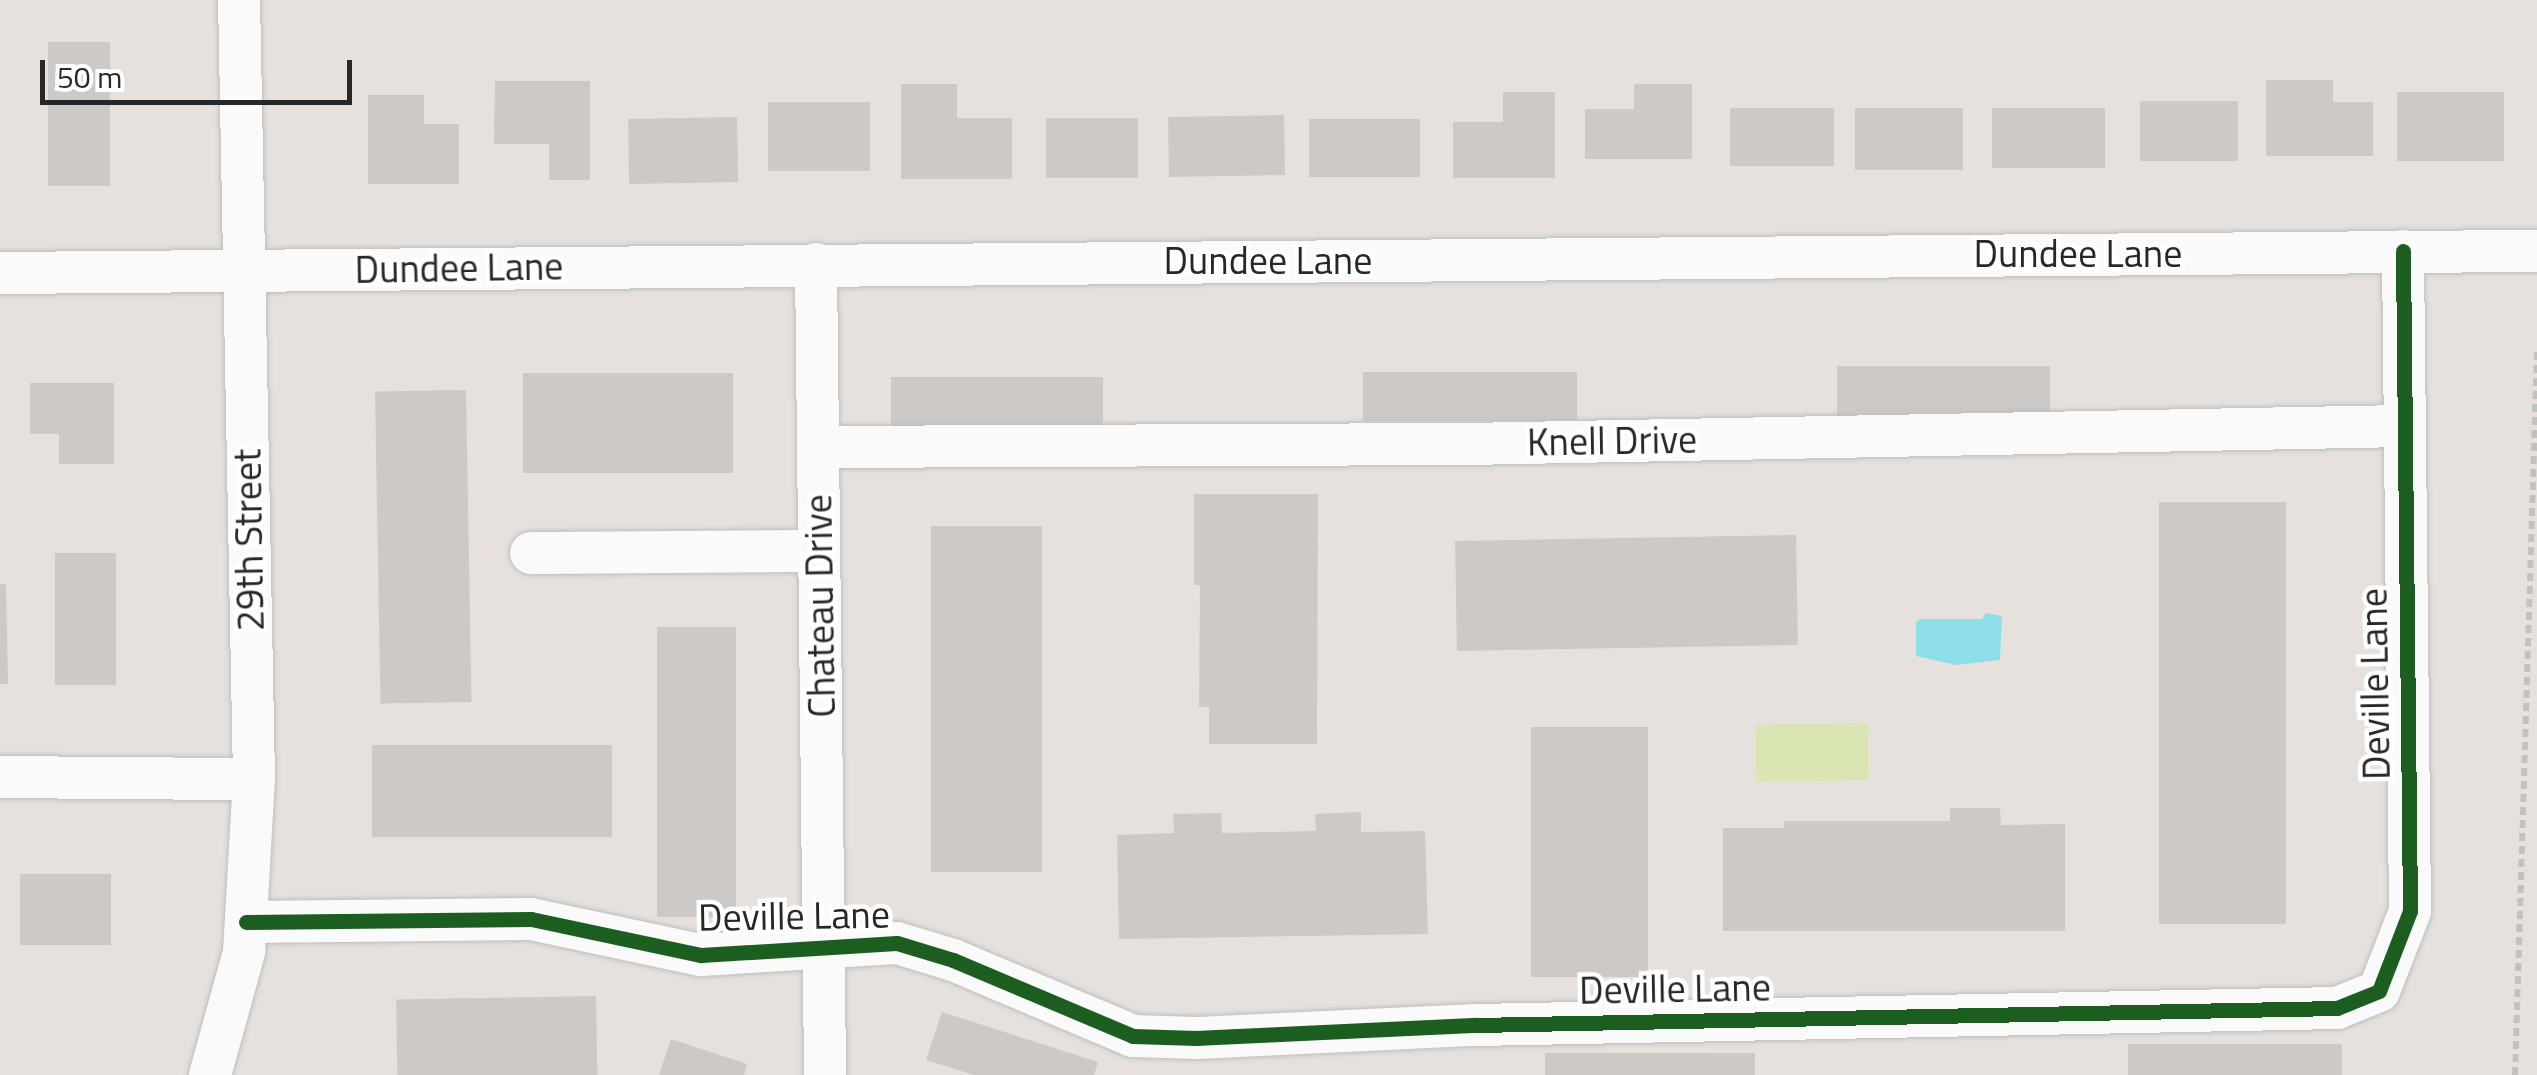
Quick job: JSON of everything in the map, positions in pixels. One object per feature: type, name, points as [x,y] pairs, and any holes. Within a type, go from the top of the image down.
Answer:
[{"type":"street","name":"29th Street","points":[[210,1075],[244,952],[254,779],[239,0]]},
{"type":"street","name":"Deville Lane","points":[[246,922],[531,919],[701,955],[897,943],[953,960],[1133,1036],[2336,1008],[2379,991],[2410,910],[2404,251]]},
{"type":"street","name":"Dundee Lane","points":[[0,272],[2537,251]]},
{"type":"street","name":"Chateau Drive","points":[[816,264],[825,1075]]},
{"type":"street","name":"Knell Drive","points":[[819,447],[1487,444],[2405,426]]},
{"type":"street","points":[[530,554],[818,550]]},
{"type":"street","points":[[0,777],[254,779]]},
{"type":"path","points":[[2515,1075],[2537,349]]},
{"type":"green space","points":[[1868,723],[1869,780],[1756,782],[1755,725]]},
{"type":"water","points":[[1986,613],[2002,616],[2000,660],[1956,665],[1916,656],[1916,622],[1982,619]]},
{"type":"building","points":[[48,42],[110,42],[110,186],[48,186]]},
{"type":"building","points":[[2266,80],[2333,80],[2333,102],[2373,102],[2373,156],[2266,156]]},
{"type":"building","points":[[495,81],[590,81],[590,180],[549,180],[549,144],[494,144]]},
{"type":"building","points":[[901,84],[957,84],[957,118],[1012,118],[1012,179],[901,179]]},
{"type":"building","points":[[1634,84],[1692,84],[1692,159],[1585,159],[1585,109],[1634,109]]},
{"type":"building","points":[[1503,92],[1555,92],[1555,178],[1453,178],[1453,122],[1503,122]]},
{"type":"building","points":[[2397,92],[2504,92],[2504,161],[2397,161]]},
{"type":"building","points":[[368,95],[424,95],[424,124],[459,124],[459,184],[368,184]]},
{"type":"building","points":[[2140,101],[2238,101],[2238,161],[2140,161]]},
{"type":"building","points":[[768,102],[870,102],[870,171],[768,171]]},
{"type":"building","points":[[1730,108],[1834,108],[1834,166],[1730,166]]},
{"type":"building","points":[[1855,108],[1963,108],[1963,170],[1855,170]]},
{"type":"building","points":[[1992,108],[2105,108],[2105,168],[1992,168]]},
{"type":"building","points":[[1284,115],[1285,175],[1169,177],[1168,117]]},
{"type":"building","points":[[737,117],[738,182],[629,184],[628,119]]},
{"type":"building","points":[[1046,118],[1138,118],[1138,178],[1046,178]]},
{"type":"building","points":[[1309,119],[1420,119],[1420,177],[1309,177]]},
{"type":"building","points":[[1837,366],[2050,366],[2050,416],[1837,416]]},
{"type":"building","points":[[1363,372],[1577,372],[1577,421],[1363,421]]},
{"type":"building","points":[[523,373],[733,373],[733,473],[523,473]]},
{"type":"building","points":[[891,377],[1103,377],[1103,427],[891,427]]},
{"type":"building","points":[[30,383],[114,383],[114,464],[59,464],[59,434],[30,434]]},
{"type":"building","points":[[466,390],[471,702],[380,704],[375,392]]},
{"type":"building","points":[[1194,494],[1318,494],[1317,744],[1209,744],[1209,707],[1199,707],[1200,585],[1194,585]]},
{"type":"building","points":[[2159,502],[2286,502],[2286,924],[2159,924]]},
{"type":"building","points":[[931,526],[1042,526],[1042,872],[931,872]]},
{"type":"building","points":[[1796,535],[1798,645],[1457,651],[1455,541]]},
{"type":"building","points":[[55,553],[116,553],[116,685],[55,685]]},
{"type":"building","points":[[0,584],[6,584],[8,684],[0,684]]},
{"type":"building","points":[[657,627],[736,627],[736,917],[657,917]]},
{"type":"building","points":[[1531,727],[1648,727],[1648,977],[1531,977]]},
{"type":"building","points":[[372,745],[612,745],[612,837],[372,837]]},
{"type":"building","points":[[1950,808],[2000,808],[2001,825],[2065,824],[2065,931],[1723,931],[1723,828],[1784,828],[1784,821],[1950,821]]},
{"type":"building","points":[[1361,812],[1361,832],[1425,831],[1428,934],[1119,939],[1117,835],[1174,833],[1173,814],[1221,813],[1222,833],[1316,831],[1315,814]]},
{"type":"building","points":[[20,874],[111,874],[111,945],[20,945]]},
{"type":"building","points":[[596,996],[597,1075],[397,1075],[396,999]]},
{"type":"building","points":[[942,1012],[1098,1062],[1094,1075],[974,1075],[926,1060]]},
{"type":"building","points":[[671,1039],[747,1064],[744,1075],[659,1075]]},
{"type":"building","points":[[2128,1044],[2342,1044],[2342,1075],[2128,1075]]},
{"type":"building","points":[[1545,1053],[1755,1053],[1755,1075],[1545,1075]]},
{"type":"cycle path","points":[[246,922],[531,919],[701,955],[897,943],[953,960],[1133,1036],[1197,1038],[1476,1025],[2337,1008],[2379,991],[2410,911],[2403,251]]}]
